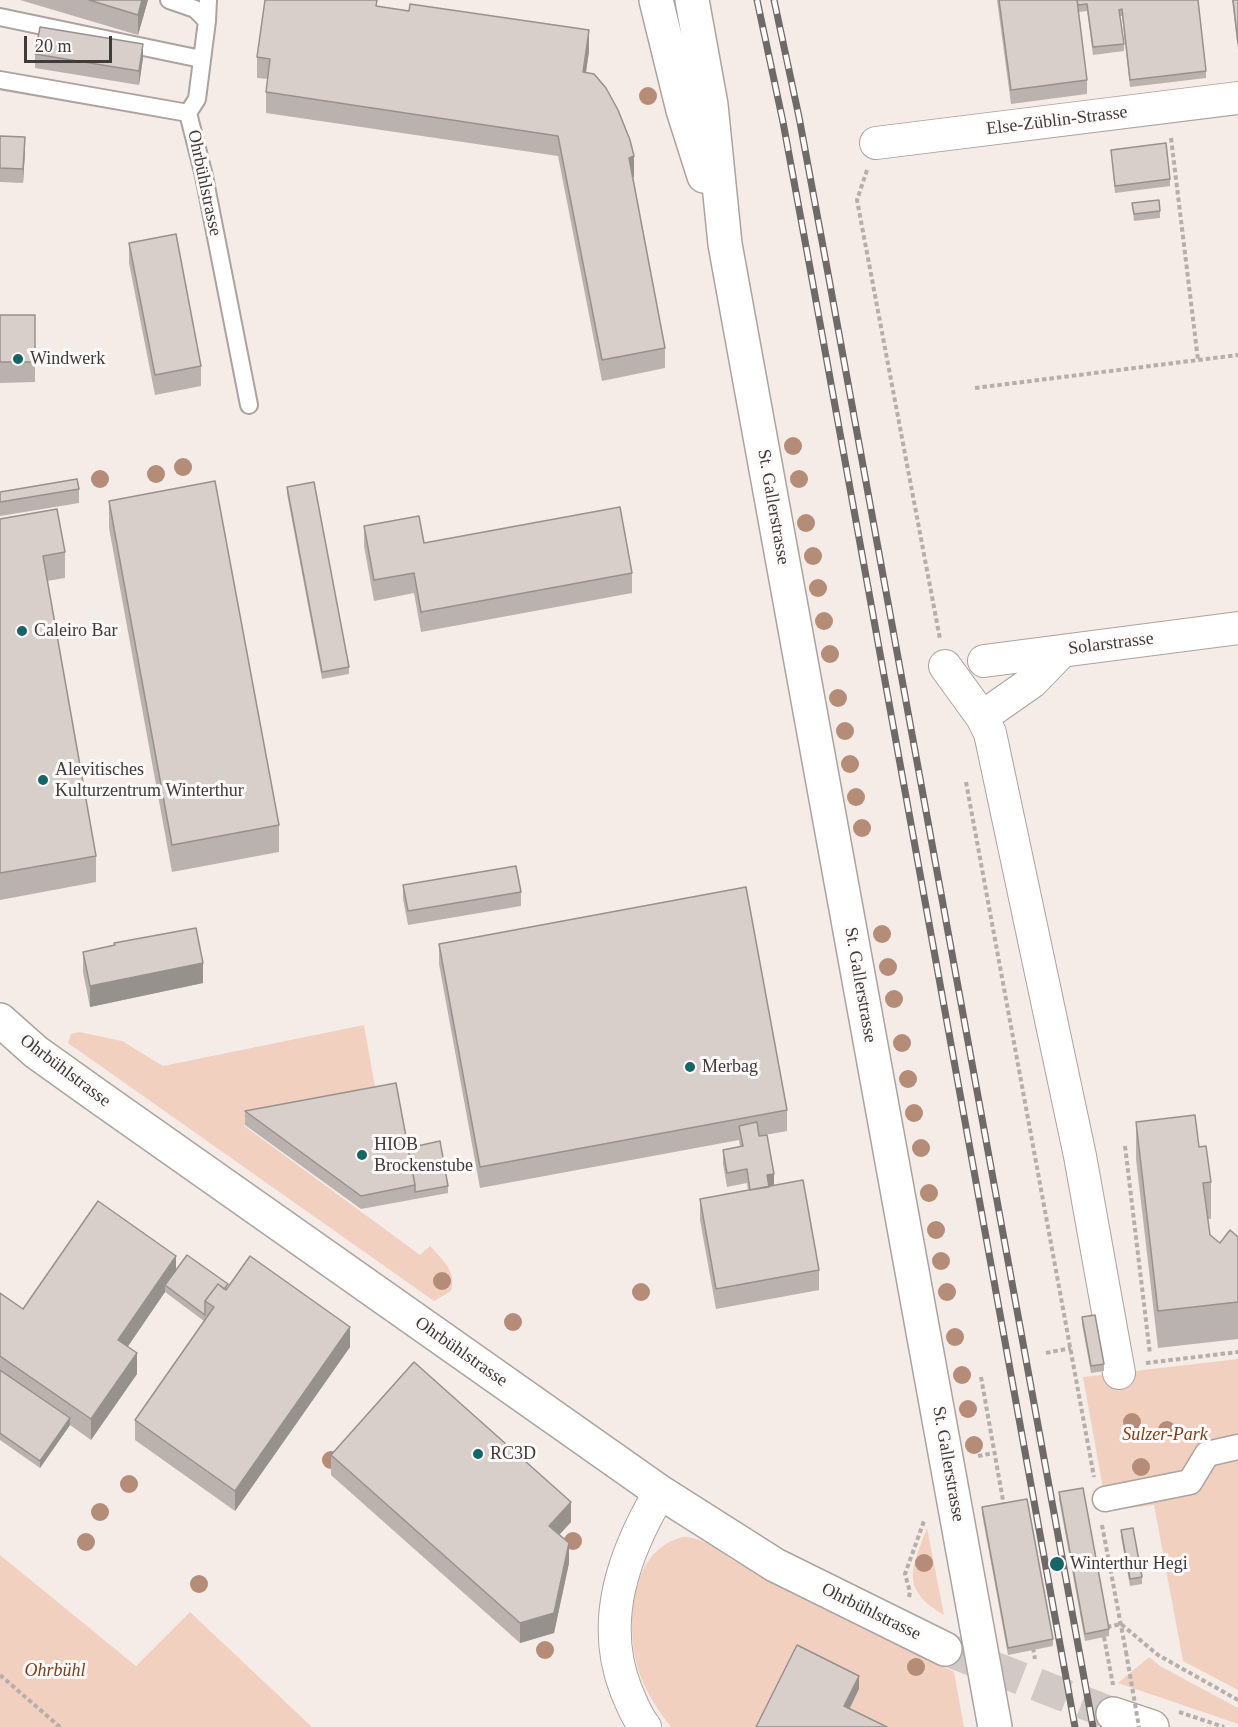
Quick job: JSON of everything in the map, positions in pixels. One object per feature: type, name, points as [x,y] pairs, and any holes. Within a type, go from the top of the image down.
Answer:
[{"type":"main road","name":"St. Gallerstrasse","points":[[656,0],[683,110],[725,244]]},
{"type":"main road","name":"St. Gallerstrasse","points":[[692,0],[711,105],[725,244],[995,1727]]},
{"type":"main road","name":"Ohrbühlstrasse","points":[[0,1020],[36,1052],[660,1492],[775,1565],[945,1649]]},
{"type":"main road","points":[[1126,1721],[1164,1719]]},
{"type":"street","name":"Else-Züblin-Strasse","points":[[876,143],[1238,98]]},
{"type":"street","name":"Solarstrasse","points":[[984,661],[1238,628]]},
{"type":"street","points":[[982,717],[1032,682],[1062,651]]},
{"type":"street","points":[[945,666],[982,717],[990,733],[1080,1156],[1119,1370]]},
{"type":"street","points":[[1100,1494],[1190,1482],[1207,1454],[1238,1447]]},
{"type":"street","points":[[645,1727],[637,1717],[619,1671],[614,1618],[622,1572],[635,1539],[660,1492]]},
{"type":"lane","points":[[169,0],[195,9],[207,21]]},
{"type":"lane","points":[[188,113],[197,99],[208,0]]},
{"type":"lane","points":[[0,17],[201,58]]},
{"type":"lane","name":"Ohrbühlstrasse","points":[[0,80],[188,113],[204,176],[249,405]]},
{"type":"path","points":[[1167,107],[1198,360]]},
{"type":"path","points":[[857,200],[945,666]]},
{"type":"path","points":[[975,388],[1238,355]]},
{"type":"path","points":[[964,770],[1022,1095],[1100,1494]]},
{"type":"path","points":[[1125,1146],[1150,1362]]},
{"type":"path","points":[[1046,1353],[1071,1348]]},
{"type":"path","points":[[1119,1370],[1150,1362],[1238,1352]]},
{"type":"path","points":[[981,1377],[1004,1508]]},
{"type":"path","points":[[1102,1523],[1125,1652],[1126,1721]]},
{"type":"path","points":[[907,1583],[905,1574],[908,1562],[920,1532]]},
{"type":"path","points":[[1107,1627],[1121,1624]]},
{"type":"path","points":[[1121,1624],[1164,1659],[1238,1700]]},
{"type":"path","points":[[1032,1637],[1035,1659]]},
{"type":"path","points":[[1104,1637],[1110,1673]]},
{"type":"path","points":[[0,1675],[60,1727]]},
{"type":"path","points":[[1164,1719],[1224,1727]]},
{"type":"green space","points":[[364,1025],[377,1098],[243,1125],[420,1255],[430,1246],[447,1266],[452,1277],[451,1291],[434,1301],[68,1043],[71,1034],[79,1032],[122,1041],[163,1066]]},
{"type":"green space","name":"Sulzer-Park","points":[[1238,1359],[1238,1690],[1183,1661],[1154,1505],[1107,1511],[1083,1377]]},
{"type":"green space","points":[[927,1528],[944,1615],[920,1596],[913,1577],[917,1555]]},
{"type":"green space","points":[[683,1537],[704,1542],[789,1591],[954,1672],[964,1727],[671,1727],[646,1689],[640,1675],[635,1657],[632,1616],[641,1575],[651,1558],[664,1545]]},
{"type":"green space","name":"Ohrbühl","points":[[0,1555],[136,1666],[190,1612],[312,1727],[0,1727]]},
{"type":"green space","points":[[1149,1657],[1160,1666],[1238,1708],[1238,1724],[1118,1683]]},
{"type":"building","points":[[89,0],[142,0],[138,15]]},
{"type":"building","points":[[265,0],[377,0],[376,6],[409,11],[410,4],[589,30],[583,72],[594,74],[606,88],[630,140],[634,156],[629,158],[665,348],[602,360],[558,136],[266,92],[270,59],[257,57]]},
{"type":"building","points":[[999,0],[1077,0],[1087,80],[1011,90]]},
{"type":"building","points":[[1077,0],[1198,0],[1206,71],[1130,80],[1122,9],[1119,10],[1124,44],[1093,47],[1087,4],[1078,5]]},
{"type":"building","points":[[1233,0],[1238,0],[1238,43]]},
{"type":"building","points":[[40,27],[143,44],[139,71],[35,54]]},
{"type":"building","points":[[0,136],[25,137],[23,169],[0,168]]},
{"type":"building","points":[[1166,143],[1170,179],[1115,186],[1111,150]]},
{"type":"building","points":[[1159,200],[1160,211],[1134,214],[1132,203]]},
{"type":"building","points":[[176,234],[201,366],[155,375],[129,243]]},
{"type":"building","points":[[0,315],[35,315],[35,362],[0,362]]},
{"type":"building","points":[[77,479],[79,489],[0,502],[0,492]]},
{"type":"building","points":[[215,481],[279,825],[172,845],[109,501]]},
{"type":"building","points":[[314,482],[349,667],[322,672],[287,487]]},
{"type":"building","points":[[620,507],[632,573],[421,612],[414,573],[374,580],[364,526],[419,516],[424,543]]},
{"type":"building","points":[[57,509],[65,552],[43,556],[96,856],[0,873],[0,519]]},
{"type":"building","points":[[516,866],[521,892],[408,911],[403,885]]},
{"type":"building","points":[[746,887],[787,1110],[480,1167],[439,944]]},
{"type":"building","points":[[196,928],[203,963],[90,986],[83,952],[115,945],[114,943]]},
{"type":"building","points":[[396,1083],[415,1185],[361,1196],[245,1111]]},
{"type":"building","points":[[1195,1115],[1199,1147],[1206,1146],[1211,1182],[1203,1183],[1210,1235],[1220,1243],[1230,1230],[1238,1237],[1238,1302],[1158,1311],[1136,1122]]},
{"type":"building","points":[[757,1122],[759,1136],[767,1135],[774,1174],[767,1175],[769,1187],[750,1190],[747,1169],[727,1173],[723,1150],[743,1146],[739,1126]]},
{"type":"building","points":[[440,1141],[448,1186],[415,1192],[408,1148]]},
{"type":"building","points":[[803,1180],[819,1270],[716,1289],[700,1199]]},
{"type":"building","points":[[98,1201],[176,1256],[118,1340],[137,1353],[91,1419],[0,1356],[0,1293],[23,1309]]},
{"type":"building","points":[[187,1255],[228,1284],[224,1289],[218,1284],[205,1301],[205,1315],[165,1285]]},
{"type":"building","points":[[250,1256],[350,1327],[235,1491],[135,1420],[214,1307],[205,1301],[218,1284],[226,1290]]},
{"type":"building","points":[[1095,1315],[1104,1364],[1091,1366],[1082,1317]]},
{"type":"building","points":[[414,1362],[571,1502],[549,1526],[569,1543],[554,1613],[520,1623],[331,1455]]},
{"type":"building","points":[[0,1370],[70,1418],[40,1461],[0,1433]]},
{"type":"building","points":[[1083,1488],[1109,1629],[1085,1634],[1059,1492]]},
{"type":"building","points":[[1027,1499],[1053,1639],[1008,1648],[982,1507]]},
{"type":"building","points":[[1133,1528],[1142,1577],[1130,1579],[1121,1530]]},
{"type":"building","points":[[797,1645],[859,1676],[844,1706],[887,1727],[756,1727]]},
{"type":"tunnel","points":[[945,1649],[1113,1714]]},
{"type":"railway","points":[[757,0],[783,122],[810,268],[1075,1727]]},
{"type":"railway","points":[[774,0],[799,117],[827,268],[1093,1727]]},
{"type":"place","name":"Windwerk","points":[[18,359]]},
{"type":"place","name":"Caleiro Bar","points":[[22,631]]},
{"type":"place","name":"Alevitisches Kulturzentrum Winterthur","points":[[43,780]]},
{"type":"place","name":"Merbag","points":[[690,1067]]},
{"type":"place","name":"HIOB Brockenstube","points":[[362,1155]]},
{"type":"place","name":"RC3D","points":[[478,1454]]},
{"type":"place","name":"Winterthur Hegi","points":[[1057,1564]]}]
